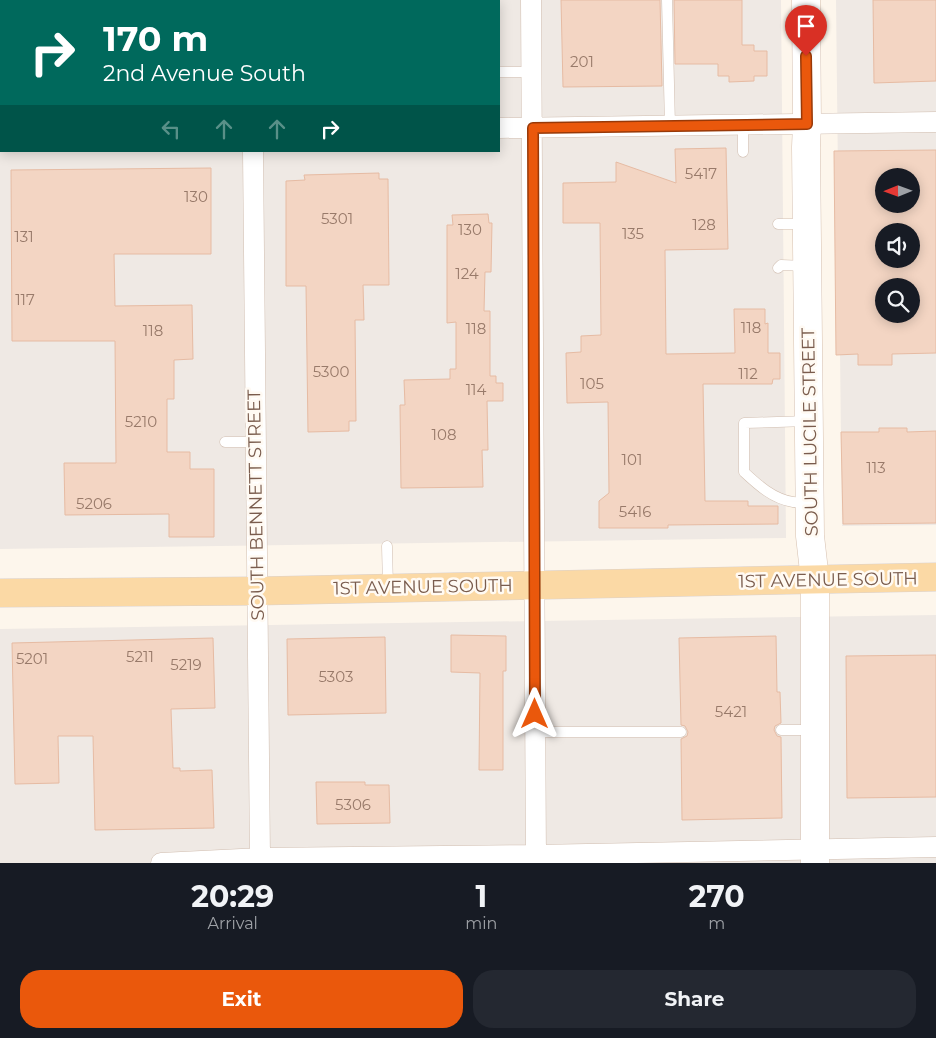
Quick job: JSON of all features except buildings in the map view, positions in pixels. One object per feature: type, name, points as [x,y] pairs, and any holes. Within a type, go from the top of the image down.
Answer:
[{"type":"main road","name":"1ST AVENUE SOUTH","points":[[0,592],[256,591],[936,577]]},
{"type":"street","points":[[531,0],[536,859]]},
{"type":"street","name":"SOUTH LUCILE STREET","points":[[806,0],[810,536],[815,580],[815,856]]},
{"type":"street","points":[[500,128],[936,122]]},
{"type":"street","name":"SOUTH BENNETT STREET","points":[[253,152],[260,858]]},
{"type":"street","points":[[161,863],[260,858],[326,860],[815,856],[936,846]]},
{"type":"lane","points":[[667,0],[670,126]]},
{"type":"lane","points":[[500,72],[532,72]]},
{"type":"lane","points":[[743,125],[743,152]]},
{"type":"lane","points":[[778,224],[807,224]]},
{"type":"lane","points":[[778,268],[781,266],[807,266]]},
{"type":"lane","points":[[809,421],[744,422],[744,472],[760,488],[784,500],[810,502]]},
{"type":"lane","points":[[224,442],[255,442]]},
{"type":"lane","points":[[387,546],[388,588]]},
{"type":"lane","points":[[781,730],[815,730]]},
{"type":"lane","points":[[535,732],[681,732]]},
{"type":"shaded area","points":[[500,0],[781,0],[786,538],[0,549],[0,152],[500,152]]},
{"type":"shaded area","points":[[836,0],[936,0],[936,525],[842,526]]},
{"type":"shaded area","points":[[936,615],[936,863],[0,863],[0,629]]},
{"type":"route","points":[[535,714],[533,128],[807,124],[806,56]]}]
